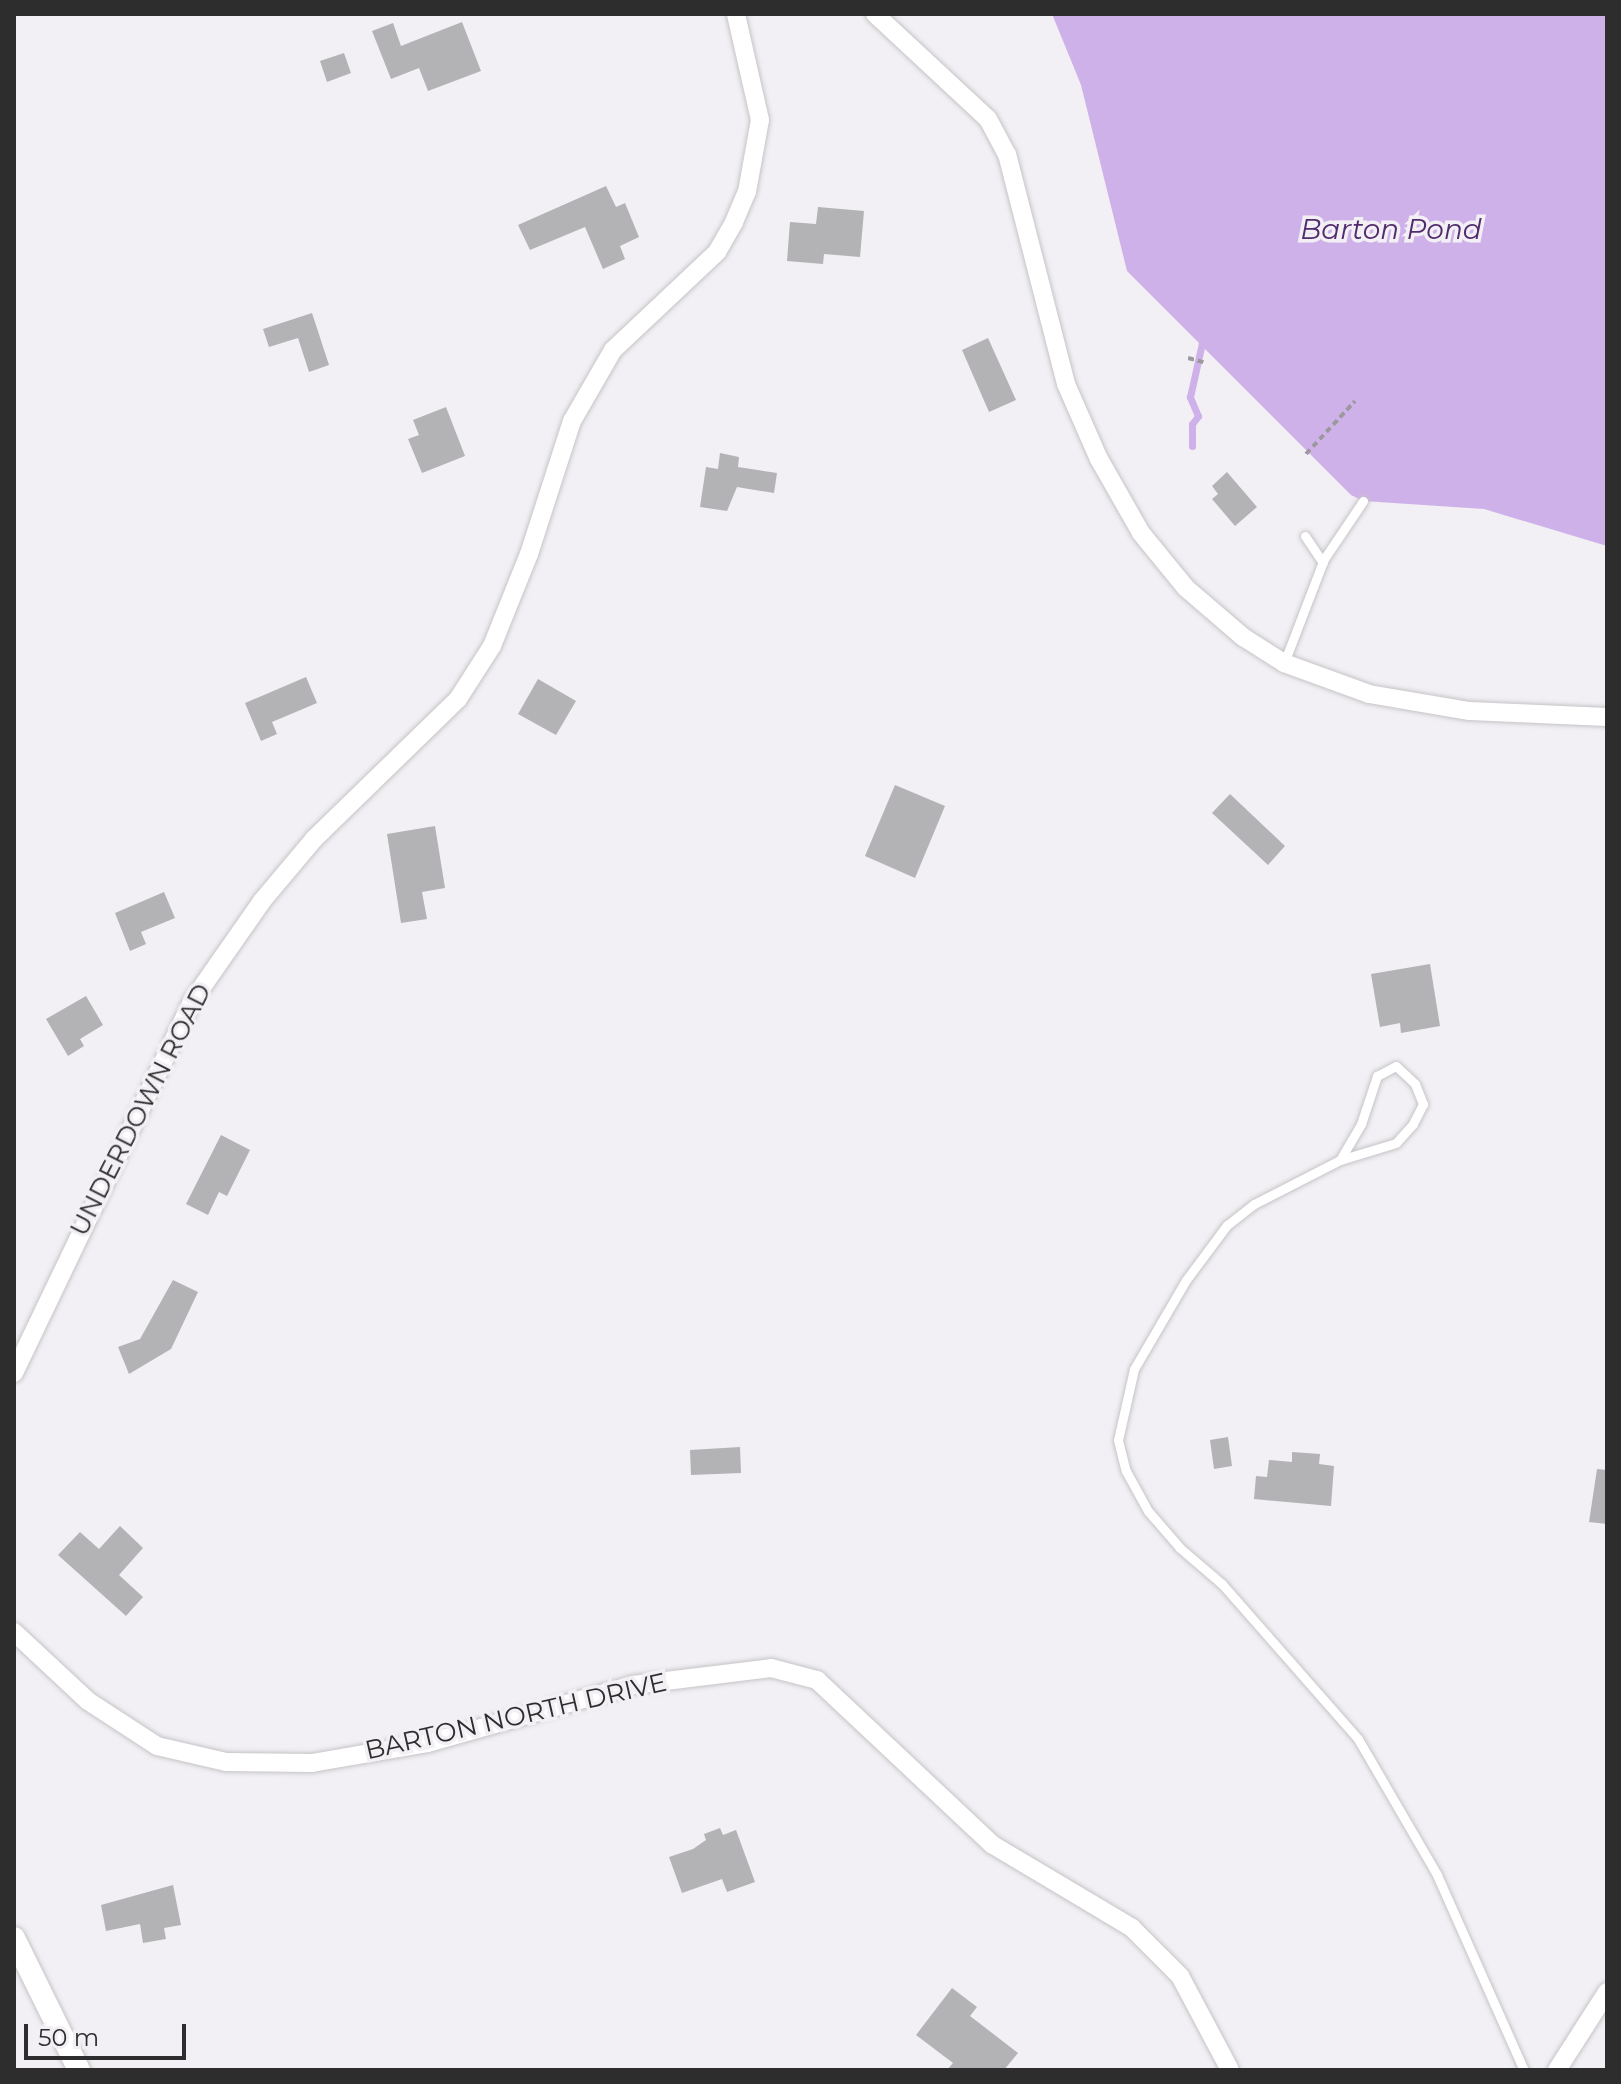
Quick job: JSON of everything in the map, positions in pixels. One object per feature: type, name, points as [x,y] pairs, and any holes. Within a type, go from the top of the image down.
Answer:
[{"type":"street","name":"UNDERDOWN ROAD","points":[[14,1373],[193,1000],[262,901],[314,839],[458,699],[492,646],[529,554],[572,421],[613,350],[717,252],[734,222],[747,192],[760,120],[736,14]]},
{"type":"street","points":[[875,14],[988,119],[1007,154],[1066,384],[1099,459],[1141,533],[1186,588],[1243,637],[1284,663],[1369,694],[1470,711],[1607,717]]},
{"type":"street","name":"BARTON NORTH DRIVE","points":[[14,1632],[88,1701],[157,1746],[226,1762],[312,1763],[428,1743],[633,1685],[771,1668],[817,1680],[993,1845],[1132,1928],[1180,1976],[1230,2070]]},
{"type":"street","points":[[14,1938],[19,1962],[79,2070]]},
{"type":"street","points":[[1557,2070],[1607,1992]]},
{"type":"lane","points":[[1284,663],[1323,563],[1363,501]]},
{"type":"lane","points":[[1305,536],[1323,563]]},
{"type":"lane","points":[[1340,1160],[1361,1124],[1377,1076],[1396,1066],[1415,1084],[1423,1104],[1413,1124],[1396,1143],[1340,1160],[1254,1204],[1227,1225],[1186,1280],[1134,1369],[1118,1440],[1126,1471],[1148,1511],[1180,1548],[1222,1584],[1358,1739],[1437,1875],[1524,2070]]},
{"type":"path","points":[[1188,358],[1203,362]]},
{"type":"path","points":[[1306,454],[1355,401]]},
{"type":"water","name":"Barton Pond","points":[[1052,14],[1607,14],[1607,546],[1484,509],[1363,501],[1351,495],[1127,271],[1081,85]]},
{"type":"building","points":[[462,22],[481,71],[428,91],[419,68],[391,79],[372,31],[393,23],[401,46]]},
{"type":"building","points":[[344,53],[351,73],[327,82],[320,61]]},
{"type":"building","points":[[606,186],[616,207],[625,203],[639,237],[620,246],[625,259],[603,269],[585,227],[530,250],[518,225]]},
{"type":"building","points":[[818,207],[864,211],[860,257],[824,254],[823,264],[787,261],[790,222],[816,224]]},
{"type":"building","points":[[312,313],[329,365],[309,372],[298,338],[269,347],[263,329]]},
{"type":"building","points":[[988,338],[1016,400],[989,412],[962,350]]},
{"type":"building","points":[[446,407],[465,456],[422,473],[408,439],[419,435],[413,420]]},
{"type":"building","points":[[720,453],[739,457],[738,467],[777,473],[774,493],[737,487],[727,511],[700,507],[706,467],[718,469]]},
{"type":"building","points":[[1227,472],[1257,507],[1235,526],[1212,499],[1218,494],[1212,486]]},
{"type":"building","points":[[306,677],[317,703],[272,722],[277,734],[261,741],[245,703]]},
{"type":"building","points":[[538,679],[576,701],[556,735],[518,714]]},
{"type":"building","points":[[895,785],[945,806],[915,878],[865,856]]},
{"type":"building","points":[[1230,794],[1285,846],[1268,865],[1212,813]]},
{"type":"building","points":[[435,826],[445,888],[422,892],[427,919],[401,923],[387,834]]},
{"type":"building","points":[[164,892],[175,918],[141,932],[146,944],[130,951],[115,913]]},
{"type":"building","points":[[1430,964],[1440,1026],[1401,1033],[1400,1023],[1380,1027],[1371,974]]},
{"type":"building","points":[[86,996],[103,1025],[80,1039],[84,1046],[68,1056],[46,1019]]},
{"type":"building","points":[[221,1135],[250,1150],[227,1196],[219,1192],[208,1215],[186,1204]]},
{"type":"building","points":[[173,1280],[198,1292],[171,1349],[129,1374],[118,1347],[140,1339]]},
{"type":"building","points":[[1228,1437],[1232,1466],[1214,1469],[1210,1440]]},
{"type":"building","points":[[740,1447],[741,1473],[691,1475],[690,1450]]},
{"type":"building","points":[[1292,1452],[1320,1454],[1319,1464],[1334,1466],[1331,1506],[1254,1499],[1256,1476],[1267,1477],[1269,1460],[1292,1462]]},
{"type":"building","points":[[1597,1469],[1607,1470],[1607,1524],[1589,1522]]},
{"type":"building","points":[[120,1526],[143,1548],[119,1575],[143,1597],[126,1616],[58,1555],[80,1532],[99,1549]]},
{"type":"building","points":[[720,1828],[723,1835],[736,1830],[755,1882],[727,1892],[722,1879],[682,1893],[669,1857],[693,1849],[706,1840],[704,1834]]},
{"type":"building","points":[[173,1885],[181,1925],[164,1928],[166,1939],[143,1943],[140,1924],[106,1931],[101,1905]]},
{"type":"building","points":[[952,1988],[977,2007],[970,2016],[1018,2053],[1004,2070],[947,2070],[953,2063],[916,2035]]},
{"type":"waterway","points":[[1192,446],[1192,424],[1198,416],[1190,397],[1204,334]]}]
